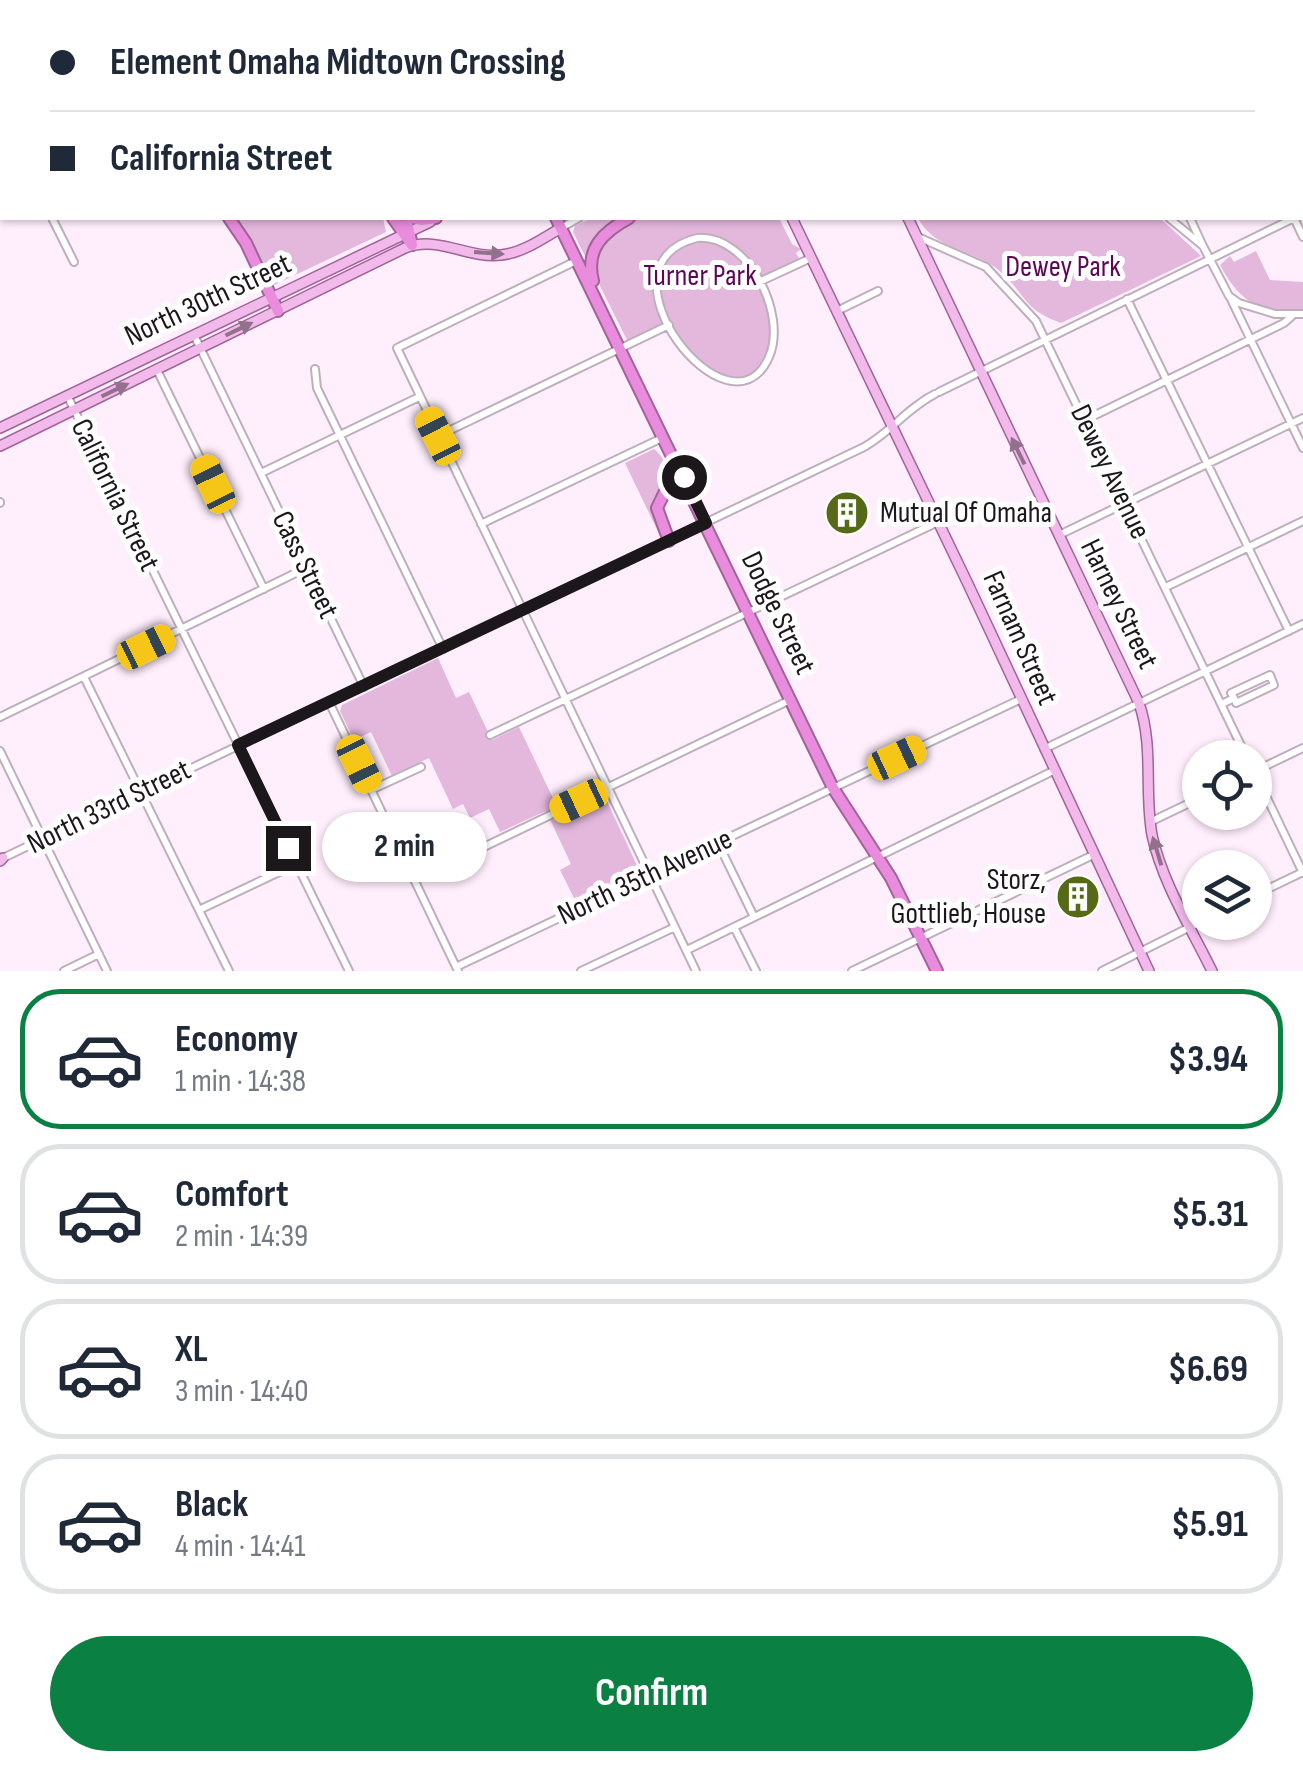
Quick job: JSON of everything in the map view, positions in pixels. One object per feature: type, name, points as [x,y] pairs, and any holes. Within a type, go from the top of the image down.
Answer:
[{"type":"highway","points":[[231,220],[278,310]]},
{"type":"highway","points":[[395,220],[412,245]]},
{"type":"highway","points":[[406,234],[410,220]]},
{"type":"highway","points":[[568,243],[584,251],[626,220]]},
{"type":"highway","name":"Dodge Street","points":[[558,223],[834,788],[877,857],[937,971]]},
{"type":"highway","points":[[594,246],[590,266],[601,306]]},
{"type":"highway","points":[[666,440],[672,472],[656,511],[669,541]]},
{"type":"main road","name":"North 30th Street","points":[[0,428],[433,220]]},
{"type":"main road","name":"Farnam Street","points":[[793,220],[1149,971]]},
{"type":"main road","name":"Harney Street","points":[[909,220],[1139,703],[1150,753],[1150,822],[1160,860],[1182,900]]},
{"type":"main road","points":[[412,245],[428,242],[501,255],[529,246],[558,223]]},
{"type":"main road","name":"North 30th Street","points":[[0,446],[412,245]]},
{"type":"main road","name":"Harney Street","points":[[1201,940],[1212,971]]},
{"type":"street","points":[[53,220],[74,262]]},
{"type":"street","points":[[1171,220],[1203,246]]},
{"type":"street","points":[[1191,220],[1303,448]]},
{"type":"street","name":"North 33rd Street","points":[[1,859],[862,448],[937,393],[1290,220]]},
{"type":"street","name":"Dewey Avenue","points":[[917,236],[992,270],[1033,316],[1239,740]]},
{"type":"street","points":[[702,237],[728,243],[744,258],[769,309],[772,343],[766,362],[750,378],[729,382],[707,374],[689,356],[669,325],[659,300],[657,281],[663,261],[680,244],[702,237]]},
{"type":"street","points":[[759,282],[811,258]]},
{"type":"street","points":[[578,260],[397,348],[696,971]]},
{"type":"street","points":[[836,311],[876,292]]},
{"type":"street","points":[[1229,296],[1260,311],[1303,314]]},
{"type":"street","points":[[1127,299],[1289,631]]},
{"type":"street","points":[[1084,420],[1284,324],[1292,316]]},
{"type":"street","points":[[438,436],[669,325]]},
{"type":"street","name":"Cass Street","points":[[194,334],[364,688]]},
{"type":"street","points":[[315,369],[316,384],[443,649]]},
{"type":"street","points":[[157,370],[264,589]]},
{"type":"street","name":"California Street","points":[[67,395],[348,971]]},
{"type":"street","points":[[261,473],[419,396]]},
{"type":"street","points":[[1059,535],[1303,418]]},
{"type":"street","points":[[481,524],[666,440]]},
{"type":"street","points":[[1166,586],[1303,520]]},
{"type":"street","points":[[490,735],[938,522]]},
{"type":"street","points":[[0,718],[306,568]]},
{"type":"street","points":[[1043,750],[1303,624]]},
{"type":"street","points":[[1270,674],[1274,684],[1236,703],[1234,698],[1231,693],[1270,674]]},
{"type":"street","points":[[84,677],[229,971]]},
{"type":"street","points":[[1222,704],[1234,698]]},
{"type":"street","points":[[414,880],[792,700]]},
{"type":"street","name":"North 35th Avenue","points":[[457,969],[1020,700]]},
{"type":"street","points":[[329,702],[457,969]]},
{"type":"street","points":[[1272,764],[1303,748]]},
{"type":"street","points":[[0,751],[107,971]]},
{"type":"street","points":[[372,790],[421,767]]},
{"type":"street","points":[[686,950],[1053,772]]},
{"type":"street","points":[[1150,822],[1182,807]]},
{"type":"street","points":[[1272,807],[1303,872],[1272,888]]},
{"type":"street","points":[[718,843],[754,917]]},
{"type":"street","points":[[852,971],[1093,855]]},
{"type":"street","points":[[199,910],[296,864]]},
{"type":"street","points":[[582,971],[675,927]]},
{"type":"street","points":[[734,927],[756,971]]},
{"type":"street","points":[[1102,971],[1182,932]]},
{"type":"street","points":[[64,971],[99,954]]},
{"type":"green space","points":[[235,220],[383,220],[386,232],[272,286]]},
{"type":"green space","name":"Turner Park","points":[[587,220],[780,220],[792,244],[801,249],[796,253],[801,262],[759,282],[772,329],[771,349],[750,377],[733,379],[720,378],[700,368],[669,326],[629,344],[573,232],[575,226]]},
{"type":"green space","name":"Dewey Park","points":[[919,220],[1162,220],[1201,256],[1061,323],[1038,312],[996,268],[943,242]]},
{"type":"green space","points":[[1256,251],[1270,280],[1303,282],[1303,309],[1264,308],[1253,304],[1236,288],[1220,265],[1230,256],[1234,262]]},
{"type":"green space","points":[[654,449],[666,465],[654,510],[660,536],[625,463]]},
{"type":"green space","points":[[438,658],[456,698],[469,692],[492,740],[519,727],[561,815],[604,795],[641,874],[577,904],[560,870],[571,864],[546,811],[500,832],[489,809],[470,818],[463,804],[453,809],[429,758],[392,776],[371,732],[354,740],[340,711],[342,705]]},
{"type":"place","name":"Mutual Of Omaha","points":[[847,513]]},
{"type":"place","name":"Storz, Gottlieb, House","points":[[1078,897]]},
{"type":"route","points":[[288,848],[238,745],[706,523],[684,477]]}]
